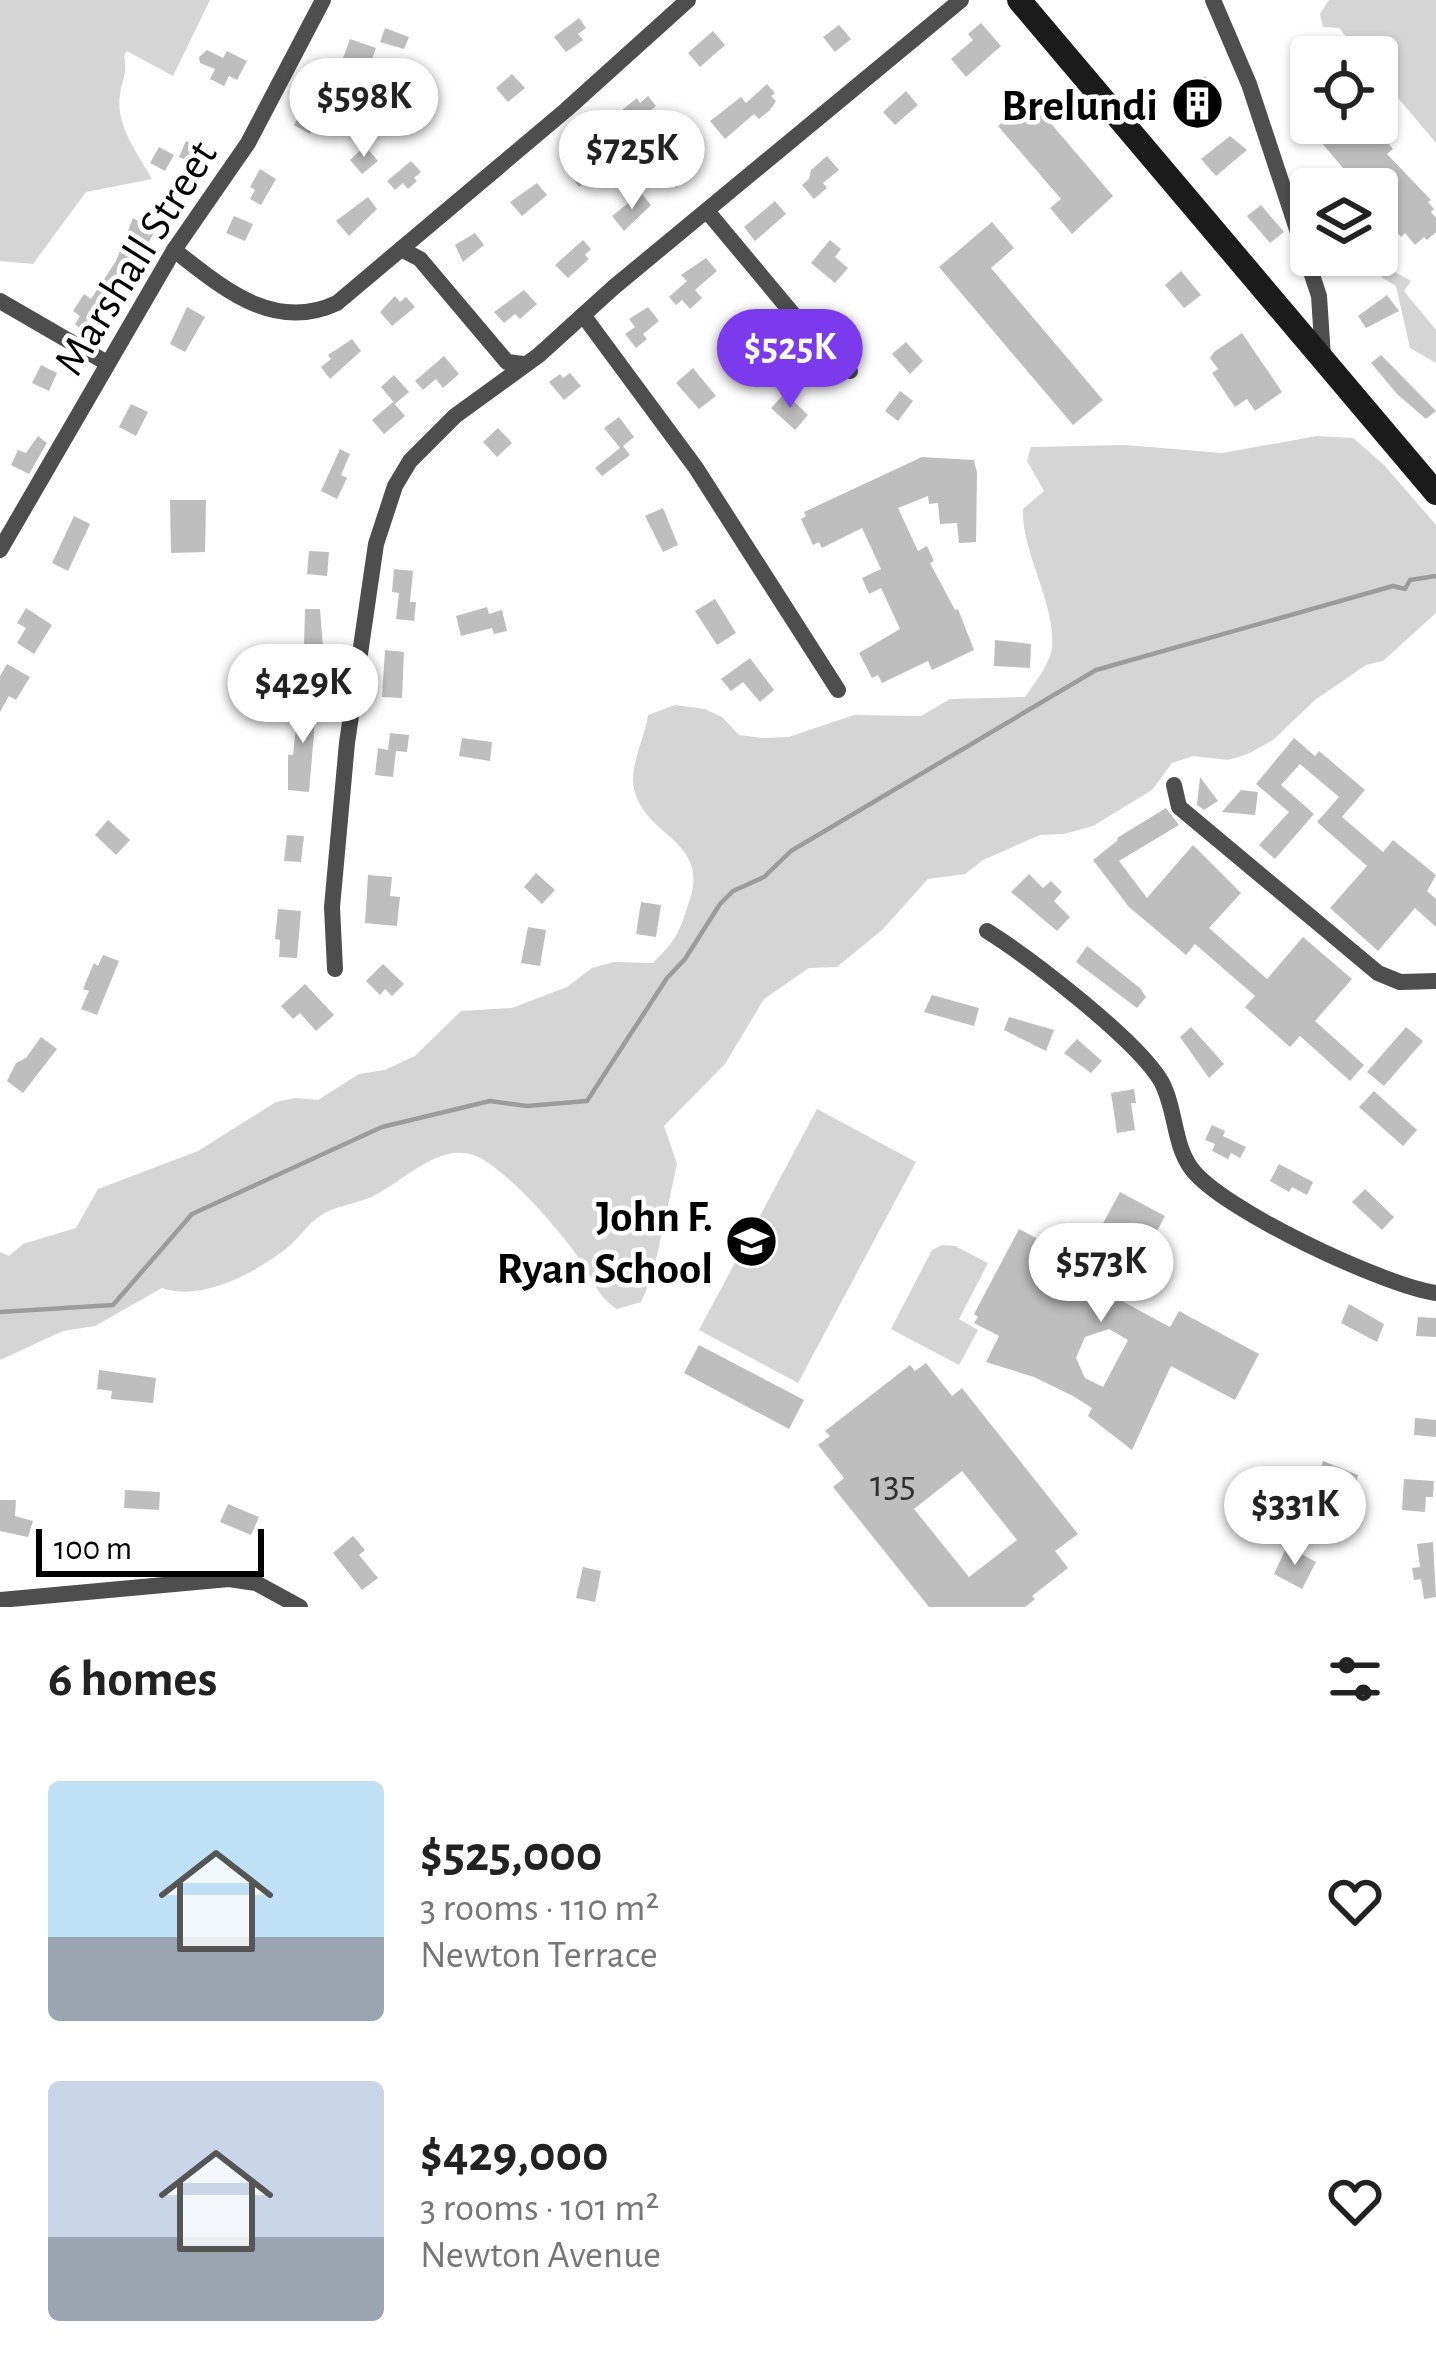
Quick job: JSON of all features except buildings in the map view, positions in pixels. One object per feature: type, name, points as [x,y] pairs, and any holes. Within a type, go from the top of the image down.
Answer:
[{"type":"main road","points":[[1019,0],[1436,493]]},
{"type":"street","name":"Marshall Street","points":[[0,550],[174,250],[248,143],[323,0]]},
{"type":"street","points":[[174,250],[231,294],[290,315],[337,303],[688,0]]},
{"type":"street","points":[[335,969],[332,907],[347,743],[376,544],[385,512],[410,461],[455,416],[961,0]]},
{"type":"street","points":[[1213,0],[1249,84],[1318,296],[1323,357]]},
{"type":"street","points":[[707,211],[824,350],[850,371]]},
{"type":"street","points":[[401,249],[420,259],[507,362],[523,364]]},
{"type":"street","points":[[0,301],[107,363]]},
{"type":"street","points":[[583,315],[696,468],[838,690]]},
{"type":"street","points":[[1174,785],[1179,807],[1378,973],[1400,982],[1436,981]]},
{"type":"street","points":[[987,931],[1026,957],[1144,1060],[1162,1083],[1186,1160],[1200,1178],[1303,1240],[1394,1282],[1436,1293]]},
{"type":"street","points":[[0,1600],[230,1579],[256,1582],[300,1607]]},
{"type":"shaded area","points":[[0,0],[210,0],[173,76],[127,51],[124,56],[121,117],[152,179],[86,192],[33,264],[0,261]]},
{"type":"shaded area","points":[[1329,0],[1436,0],[1436,143],[1398,98],[1398,36],[1346,36],[1339,28],[1323,27],[1320,14]]},
{"type":"shaded area","points":[[1398,274],[1411,281],[1404,291],[1436,330],[1436,363],[1410,348],[1396,286],[1381,277]]},
{"type":"shaded area","points":[[1317,436],[1353,438],[1384,465],[1436,525],[1436,613],[1383,661],[1366,665],[1315,700],[1273,740],[1228,760],[1193,756],[1172,763],[1152,790],[1093,826],[1040,835],[983,860],[965,874],[928,879],[882,930],[837,967],[809,968],[764,999],[725,1064],[664,1126],[677,1164],[652,1278],[641,1302],[617,1309],[610,1304],[560,1233],[519,1188],[478,1157],[450,1154],[422,1165],[371,1197],[326,1213],[287,1248],[227,1283],[193,1291],[162,1288],[95,1326],[63,1331],[0,1360],[0,1252],[9,1256],[23,1244],[76,1228],[98,1189],[198,1151],[276,1102],[318,1100],[359,1074],[385,1070],[415,1056],[461,1011],[512,1008],[614,962],[653,963],[677,934],[694,879],[684,851],[650,818],[634,789],[648,715],[675,705],[705,709],[722,717],[739,735],[789,737],[854,715],[921,716],[950,699],[1025,697],[1052,648],[1049,613],[1024,525],[1023,509],[1044,491],[1027,461],[1031,447],[1125,445],[1222,453]]},
{"type":"shaded area","points":[[817,1109],[916,1162],[798,1383],[699,1330]]},
{"type":"shaded area","points":[[955,1246],[988,1263],[959,1319],[978,1330],[959,1365],[891,1329],[932,1250]]},
{"type":"waterway","points":[[0,1312],[113,1305],[192,1214],[382,1127],[490,1101],[527,1106],[587,1101],[720,904],[733,891],[764,877],[791,851],[1096,670],[1393,586],[1405,589],[1410,580],[1436,576]]},
{"type":"place","name":"Brelundi","points":[[1197,104]]},
{"type":"place","name":"John F. Ryan School","points":[[752,1241]]}]
